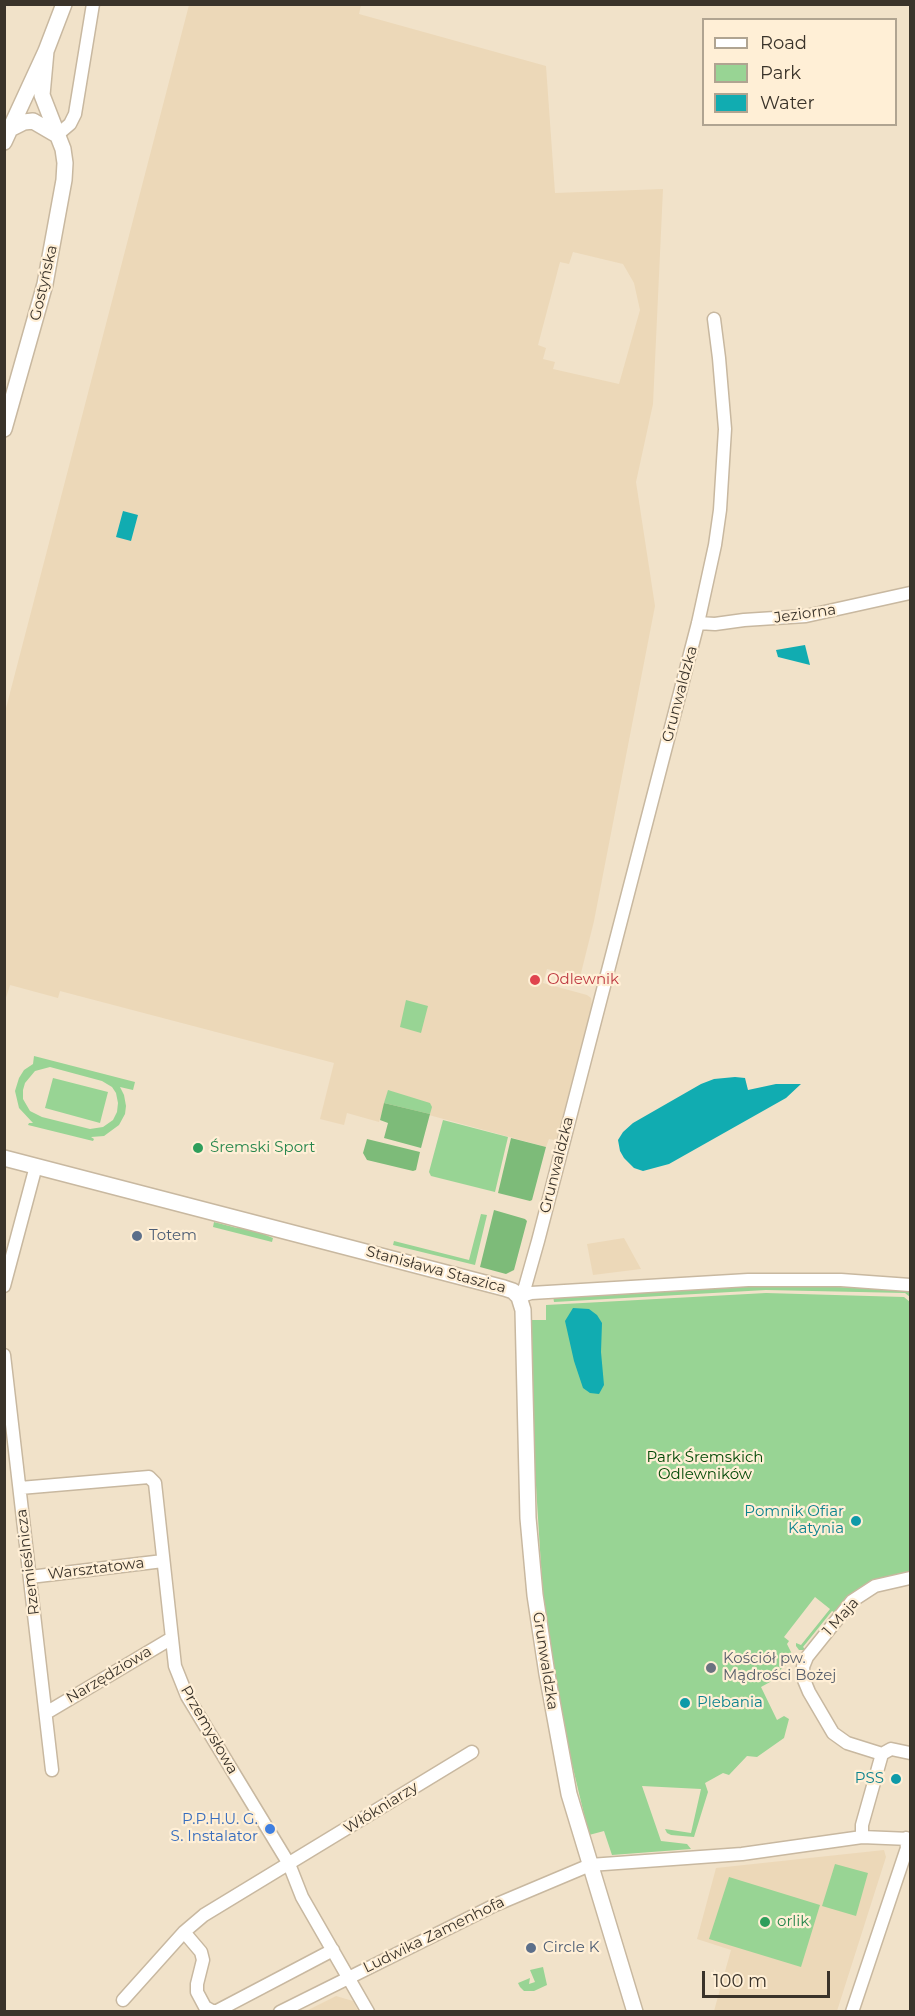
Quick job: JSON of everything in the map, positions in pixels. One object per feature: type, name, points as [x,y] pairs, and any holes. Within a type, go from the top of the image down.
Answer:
[{"type":"main road","name":"Gostyńska","points":[[4,142],[22,107],[64,4]]},
{"type":"main road","name":"Gostyńska","points":[[4,429],[40,304],[56,228],[65,163],[63,149],[42,95],[46,51]]},
{"type":"main road","points":[[22,107],[33,121],[57,135]]},
{"type":"main road","points":[[22,107],[51,119]]},
{"type":"main road","points":[[12,128],[24,122],[33,121]]},
{"type":"main road","name":"Stanisława Staszica","points":[[4,1158],[504,1288],[519,1297]]},
{"type":"main road","name":"Grunwaldzka","points":[[519,1297],[524,1310],[527,1504],[535,1595],[547,1674],[569,1794],[635,2012]]},
{"type":"street","points":[[57,135],[70,124],[75,114],[93,4]]},
{"type":"street","name":"Grunwaldzka","points":[[519,1297],[525,1287],[538,1241],[698,623],[715,545],[724,448],[723,399],[714,319]]},
{"type":"street","name":"Jeziorna","points":[[698,623],[715,624],[806,616],[910,593]]},
{"type":"street","points":[[4,1286],[36,1166]]},
{"type":"street","name":"Stanisława Staszica","points":[[519,1297],[531,1293],[748,1280],[841,1280],[910,1284]]},
{"type":"street","name":"Rzemieślnicza","points":[[4,1354],[52,1770]]},
{"type":"street","name":"Przemysłowa","points":[[20,1488],[149,1477],[155,1483],[175,1666],[187,1696],[289,1864],[303,1897],[368,2012]]},
{"type":"street","name":"Warsztatowa","points":[[30,1577],[164,1561]]},
{"type":"street","name":"1 Maja","points":[[910,1578],[875,1586],[852,1601],[807,1657],[803,1667],[804,1680],[809,1692],[833,1733],[847,1743],[882,1754],[891,1749],[910,1753]]},
{"type":"street","name":"Narzędziowa","points":[[46,1713],[172,1638]]},
{"type":"street","name":"Włókniarzy","points":[[123,2000],[184,1932],[204,1915],[472,1752]]},
{"type":"street","points":[[862,1837],[862,1825],[882,1754]]},
{"type":"street","points":[[590,1865],[742,1854],[862,1837],[908,1838],[907,1848],[852,2012]]},
{"type":"street","name":"Ludwika Zamenhofa","points":[[280,2012],[348,1976],[495,1905],[590,1865]]},
{"type":"street","points":[[184,1932],[201,1952],[203,1960],[197,1992],[205,2007],[212,2011],[217,2011],[333,1950]]},
{"type":"shaded area","points":[[189,5],[361,5],[359,14],[546,66],[555,193],[663,189],[653,404],[636,482],[655,606],[594,921],[580,977],[547,969],[543,983],[587,995],[591,998],[592,1004],[557,1138],[549,1139],[546,1147],[385,1103],[379,1122],[347,1113],[344,1125],[320,1119],[334,1063],[60,991],[58,998],[10,985],[5,1001],[5,712]],"holes":[[[573,252],[623,264],[634,283],[640,310],[619,384],[553,369],[555,362],[543,359],[546,348],[538,345],[560,262],[569,264]]]},
{"type":"shaded area","points":[[624,1238],[641,1269],[593,1275],[587,1244]]},
{"type":"shaded area","points":[[884,1850],[886,1857],[837,2011],[714,2011],[731,1950],[697,1939],[716,1868]]},
{"type":"shaded area","points":[[336,1996],[353,2001],[358,2011],[306,2011]]},
{"type":"green space","points":[[406,1000],[428,1006],[421,1033],[400,1027]]},
{"type":"green space","points":[[34,1056],[135,1082],[133,1090],[120,1087],[126,1106],[125,1114],[119,1125],[104,1136],[91,1137],[93,1141],[28,1125],[33,1123],[19,1108],[15,1091],[24,1070],[33,1064]],"holes":[[[50,1067],[102,1081],[112,1087],[118,1103],[113,1120],[103,1127],[90,1129],[42,1117],[30,1111],[23,1099],[25,1083],[35,1071]]]},
{"type":"green space","points":[[53,1078],[108,1092],[100,1123],[45,1108]]},
{"type":"green space","points":[[388,1090],[430,1103],[432,1107],[430,1114],[384,1103]]},
{"type":"green space","points":[[384,1103],[430,1114],[421,1148],[384,1138],[388,1123],[380,1120]]},
{"type":"green space","points":[[443,1120],[508,1137],[495,1192],[431,1176],[429,1172]]},
{"type":"green space","points":[[511,1138],[546,1147],[530,1201],[498,1193]]},
{"type":"green space","points":[[367,1139],[420,1152],[416,1170],[367,1160],[363,1153]]},
{"type":"green space","points":[[494,1210],[527,1221],[514,1270],[506,1274],[480,1267]]},
{"type":"green space","points":[[481,1214],[487,1215],[475,1265],[393,1245],[394,1241],[469,1260]]},
{"type":"green space","points":[[214,1222],[237,1228],[241,1225],[273,1238],[272,1242],[213,1227]]},
{"type":"green space","points":[[761,1285],[910,1289],[910,1297],[905,1293],[766,1290],[554,1302],[553,1296]]},
{"type":"green space","name":"Park Śremskich Odlewników","points":[[766,1293],[904,1297],[910,1302],[910,1574],[863,1586],[850,1597],[837,1614],[832,1611],[803,1647],[806,1650],[799,1650],[796,1643],[801,1645],[830,1609],[815,1597],[784,1637],[789,1641],[787,1644],[792,1660],[774,1675],[770,1682],[761,1687],[777,1720],[784,1716],[789,1719],[784,1738],[757,1757],[747,1756],[729,1775],[723,1773],[705,1783],[708,1792],[694,1837],[671,1835],[665,1829],[691,1833],[701,1789],[642,1786],[661,1841],[687,1844],[691,1849],[612,1855],[604,1831],[589,1835],[561,1718],[543,1598],[534,1454],[531,1320],[546,1320],[546,1305]]},
{"type":"green space","points":[[835,1864],[868,1873],[856,1916],[822,1906]]},
{"type":"green space","name":"orlik","points":[[729,1877],[820,1905],[801,1967],[709,1939]]},
{"type":"green space","points":[[543,1967],[547,1985],[534,1991],[524,1991],[518,1983],[530,1978],[529,1984],[535,1982],[530,1970]]},
{"type":"water","points":[[123,511],[138,515],[131,541],[116,537]]},
{"type":"water","points":[[805,645],[810,665],[778,657],[776,650]]},
{"type":"water","points":[[745,1078],[748,1090],[776,1084],[801,1084],[786,1098],[669,1164],[643,1171],[634,1168],[624,1158],[618,1140],[633,1123],[701,1084],[714,1079]]},
{"type":"water","points":[[573,1308],[589,1309],[602,1323],[601,1352],[604,1385],[599,1394],[590,1393],[583,1388],[574,1361],[565,1321]]},
{"type":"place","name":"Odlewnik","points":[[535,980]]},
{"type":"place","name":"Śremski Sport","points":[[198,1148]]},
{"type":"place","name":"Totem","points":[[137,1236]]},
{"type":"place","name":"Pomnik Ofiar Katynia","points":[[856,1521]]},
{"type":"place","name":"Kościół pw. Mądrości Bożej","points":[[711,1668]]},
{"type":"place","name":"Plebania","points":[[685,1703]]},
{"type":"place","name":"PSS","points":[[896,1779]]},
{"type":"place","name":"P.P.H.U. G. S. Instalator","points":[[270,1829]]},
{"type":"place","name":"orlik","points":[[765,1922]]},
{"type":"place","name":"Circle K","points":[[531,1948]]}]
